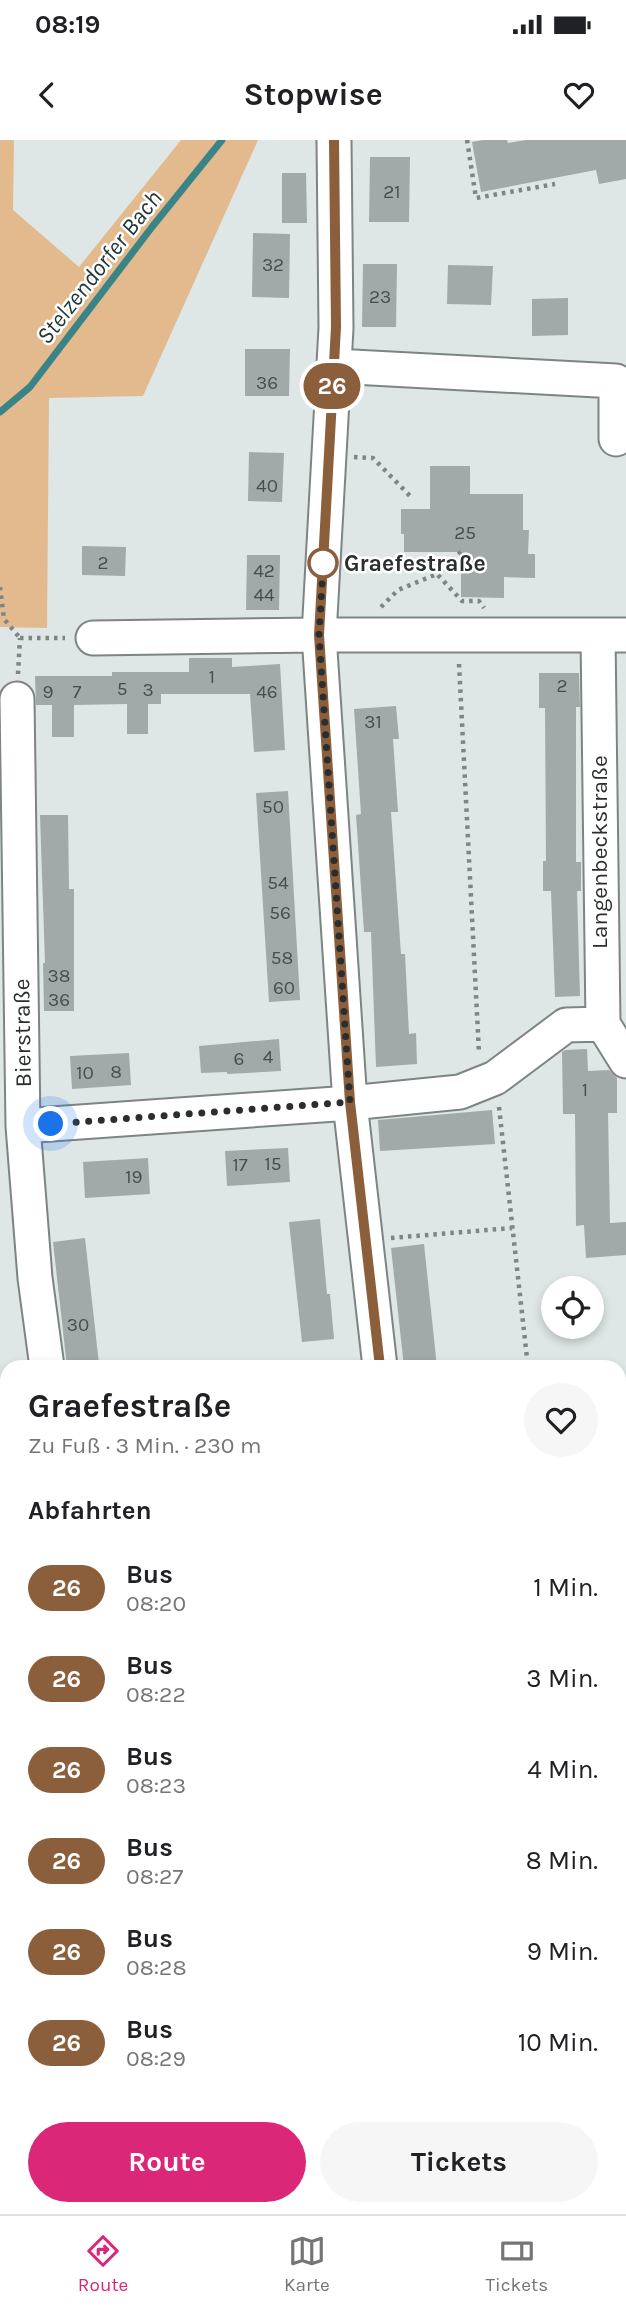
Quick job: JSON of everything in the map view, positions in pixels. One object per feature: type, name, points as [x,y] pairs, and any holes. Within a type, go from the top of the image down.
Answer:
[{"type":"street","points":[[334,140],[336,327],[319,635],[350,1102],[379,1360]]},
{"type":"street","points":[[334,366],[616,381],[616,439]]},
{"type":"street","points":[[93,638],[319,635],[612,636]]},
{"type":"street","name":"Langenbeckstraße","points":[[603,1024],[612,636]]},
{"type":"street","name":"Bierstraße","points":[[17,699],[23,1126],[35,1278],[46,1360]]},
{"type":"street","points":[[23,1126],[460,1092],[495,1078],[566,1025],[603,1024],[626,1062]]},
{"type":"path","points":[[467,140],[476,198],[555,184]]},
{"type":"path","points":[[329,457],[373,458],[413,499]]},
{"type":"path","points":[[461,552],[437,574],[462,601],[479,601],[489,614]]},
{"type":"path","points":[[0,587],[4,618],[20,638],[44,638]]},
{"type":"path","points":[[457,636],[480,1066],[495,1078],[527,1360]]},
{"type":"path","points":[[366,1240],[512,1228]]},
{"type":"shaded area","points":[[0,140],[14,140],[13,210],[79,267],[181,140],[258,140],[143,396],[49,398],[47,628],[0,627]]},
{"type":"building","points":[[507,140],[508,143],[526,140],[626,140],[626,179],[599,184],[596,170],[481,192],[472,142]]},
{"type":"building","points":[[370,157],[410,157],[409,222],[369,222]]},
{"type":"building","points":[[282,173],[306,173],[307,223],[282,223]]},
{"type":"building","points":[[253,233],[290,234],[289,298],[252,297]]},
{"type":"building","points":[[363,264],[397,264],[396,327],[362,327]]},
{"type":"building","points":[[448,265],[493,266],[491,305],[447,304]]},
{"type":"building","points":[[568,298],[568,335],[532,336],[532,299]]},
{"type":"building","points":[[245,349],[290,349],[289,396],[245,396]]},
{"type":"building","points":[[249,452],[284,453],[282,502],[248,501]]},
{"type":"building","points":[[430,466],[470,466],[470,494],[523,494],[523,530],[529,530],[528,554],[535,554],[535,578],[504,577],[504,598],[461,597],[461,552],[404,552],[401,509],[430,509]]},
{"type":"building","points":[[82,546],[126,547],[125,576],[82,575]]},
{"type":"building","points":[[247,555],[280,555],[279,610],[246,610]]},
{"type":"building","points":[[189,658],[232,658],[232,667],[280,664],[285,750],[254,752],[250,694],[161,694],[161,704],[148,704],[148,734],[127,734],[127,704],[74,705],[74,737],[52,737],[52,705],[36,705],[35,676],[189,672]]},
{"type":"building","points":[[539,673],[579,673],[580,707],[576,707],[576,862],[581,862],[581,891],[577,891],[580,996],[555,997],[551,891],[543,891],[543,861],[546,861],[545,708],[539,708]]},
{"type":"building","points":[[396,706],[399,739],[393,739],[398,812],[391,812],[401,954],[405,954],[409,1034],[416,1033],[417,1064],[376,1067],[371,932],[364,932],[356,815],[361,814],[354,709]]},
{"type":"building","points":[[288,791],[300,1000],[269,1002],[256,793]]},
{"type":"building","points":[[40,815],[68,815],[69,889],[74,889],[74,1011],[44,1011]]},
{"type":"building","points":[[279,1039],[281,1071],[201,1073],[199,1046]]},
{"type":"building","points":[[587,1049],[588,1071],[609,1070],[617,1078],[617,1113],[608,1113],[610,1223],[626,1222],[626,1255],[586,1258],[584,1225],[576,1226],[575,1114],[563,1114],[562,1052]]},
{"type":"building","points":[[129,1053],[131,1085],[72,1089],[70,1056]]},
{"type":"building","points":[[492,1110],[495,1144],[380,1151],[378,1120]]},
{"type":"building","points":[[288,1148],[290,1182],[227,1186],[225,1151]]},
{"type":"building","points":[[148,1158],[150,1194],[85,1198],[83,1162]]},
{"type":"building","points":[[320,1219],[334,1339],[302,1342],[289,1222]]},
{"type":"building","points":[[85,1238],[99,1360],[66,1360],[53,1242]]},
{"type":"building","points":[[424,1244],[436,1360],[403,1360],[391,1248]]},
{"type":"waterway","name":"Stelzendorfer Bach","points":[[0,412],[30,387],[222,140]]},
{"type":"bus line","name":"26","points":[[334,140],[336,327],[319,635],[350,1102],[379,1360]]},
{"type":"place","name":"Graefestraße","points":[[323,563]]},
{"type":"route","points":[[51,1124],[350,1102],[319,635],[324,552],[323,563]]}]
